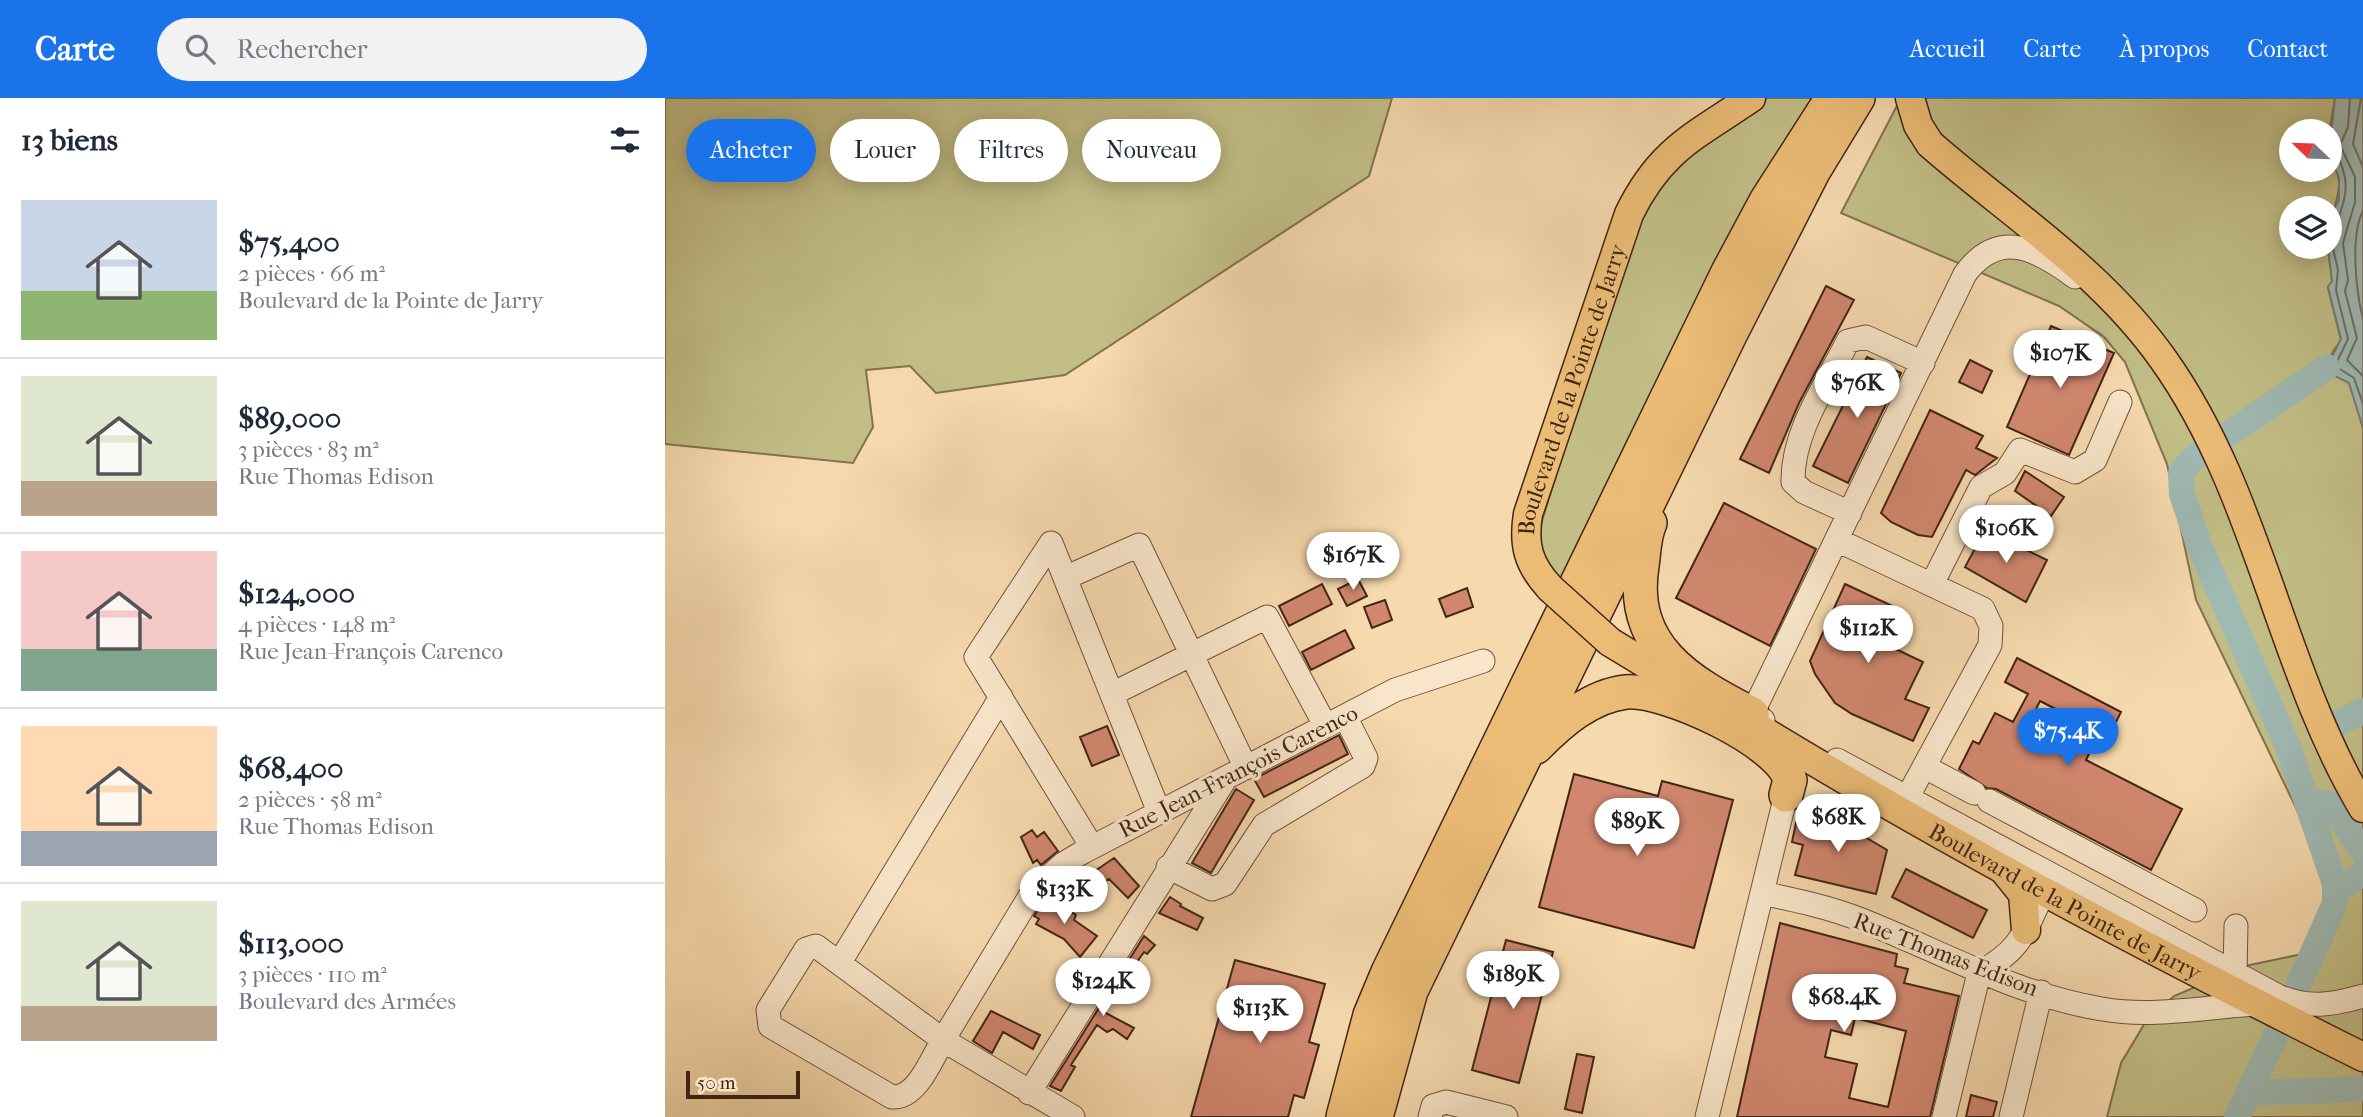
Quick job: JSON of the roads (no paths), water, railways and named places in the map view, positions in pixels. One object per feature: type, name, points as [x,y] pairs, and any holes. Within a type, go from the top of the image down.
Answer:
[{"type":"highway","points":[[1343,1117],[1370,1015],[1448,846],[1728,272],[1772,191],[1832,98]]},
{"type":"highway","points":[[1376,1117],[1411,991],[1730,335],[1812,172],[1858,98]]},
{"type":"highway","points":[[1730,335],[1696,426],[1647,530],[1640,576],[1642,607],[1651,639],[1664,656],[1688,677],[1752,715]]},
{"type":"highway","points":[[1524,758],[1563,720],[1581,710],[1627,692],[1650,694],[1696,709],[1744,735],[1779,759],[1790,780],[1786,794]]},
{"type":"main road","name":"Boulevard de la Pointe de Jarry","points":[[1751,98],[1663,159],[1643,186],[1629,214],[1528,514],[1524,539],[1527,552],[1550,587],[1610,642],[1903,806],[2005,873],[2248,987],[2363,1057]]},
{"type":"main road","points":[[1910,98],[1918,125],[1930,144],[1971,181],[2065,252],[2094,278],[2132,320],[2178,381],[2214,447],[2233,491],[2311,705],[2336,763],[2363,808]]},
{"type":"main road","points":[[2005,873],[2023,894],[2026,930]]},
{"type":"street","points":[[1752,715],[1965,274],[1977,257],[2000,247],[2023,248],[2043,257],[2132,320]]},
{"type":"street","points":[[1850,513],[1804,492],[1793,482],[1793,461],[1804,428],[1848,341],[1866,337],[1923,363]]},
{"type":"street","points":[[1932,584],[1981,487],[2005,473],[2020,450],[2075,472],[2095,460],[2120,401]]},
{"type":"street","points":[[1837,540],[1983,609],[1991,626],[1990,645],[1903,806]]},
{"type":"street","points":[[1092,847],[976,657],[1051,543],[1159,812]]},
{"type":"street","points":[[1065,578],[1139,545],[1247,768]]},
{"type":"street","points":[[1112,694],[1267,617],[1335,720],[1366,758],[1363,766],[1263,825],[1225,884],[1212,889],[1168,867]]},
{"type":"street","name":"Rue Jean-François Carenco","points":[[840,962],[816,946],[806,949],[768,1010],[770,1026],[882,1091],[898,1097],[915,1086],[1033,891],[1063,864],[1395,690],[1483,661]]},
{"type":"street","points":[[1001,698],[840,962],[943,1040],[1073,1117]]},
{"type":"street","name":"Boulevard de la Pointe de Jarry","points":[[1752,715],[1903,806],[2085,893],[2248,987]]},
{"type":"street","points":[[1925,767],[2195,910]]},
{"type":"street","points":[[1029,1093],[1225,779]]},
{"type":"street","points":[[1707,1117],[1786,794]]},
{"type":"street","points":[[1328,1117],[1355,1017],[1383,951],[1448,846]]},
{"type":"street","points":[[1944,1117],[1979,973],[2003,960],[2015,948],[2044,891],[2085,893]]},
{"type":"street","name":"Rue Thomas Edison","points":[[1762,893],[1812,904],[1859,919],[1979,973],[2103,1009],[2145,1013],[2248,987]]},
{"type":"street","points":[[2236,926],[2248,987],[2293,1002],[2315,1006],[2363,996]]},
{"type":"street","points":[[2011,1117],[2041,992]]},
{"type":"street","points":[[1430,1117],[1433,1106],[1438,1102],[1506,1117]]},
{"type":"water","points":[[2335,98],[2363,98],[2363,428],[2349,383],[2331,374],[2327,367],[2341,339],[2328,287],[2332,281],[2329,259],[2342,259],[2342,196],[2339,196],[2339,182],[2342,182],[2342,119],[2333,119]]},
{"type":"waterway","points":[[2220,440],[2327,367]]},
{"type":"waterway","points":[[2205,450],[2191,460],[2181,473],[2182,494],[2199,545],[2288,747],[2335,884],[2335,903],[2295,993]]},
{"type":"waterway","points":[[2330,727],[2363,711]]},
{"type":"waterway","points":[[2307,801],[2330,804],[2363,852]]},
{"type":"waterway","points":[[2336,891],[2363,873]]},
{"type":"waterway","points":[[2237,1117],[2278,1030]]},
{"type":"waterway","points":[[2248,1093],[2363,1089]]}]
